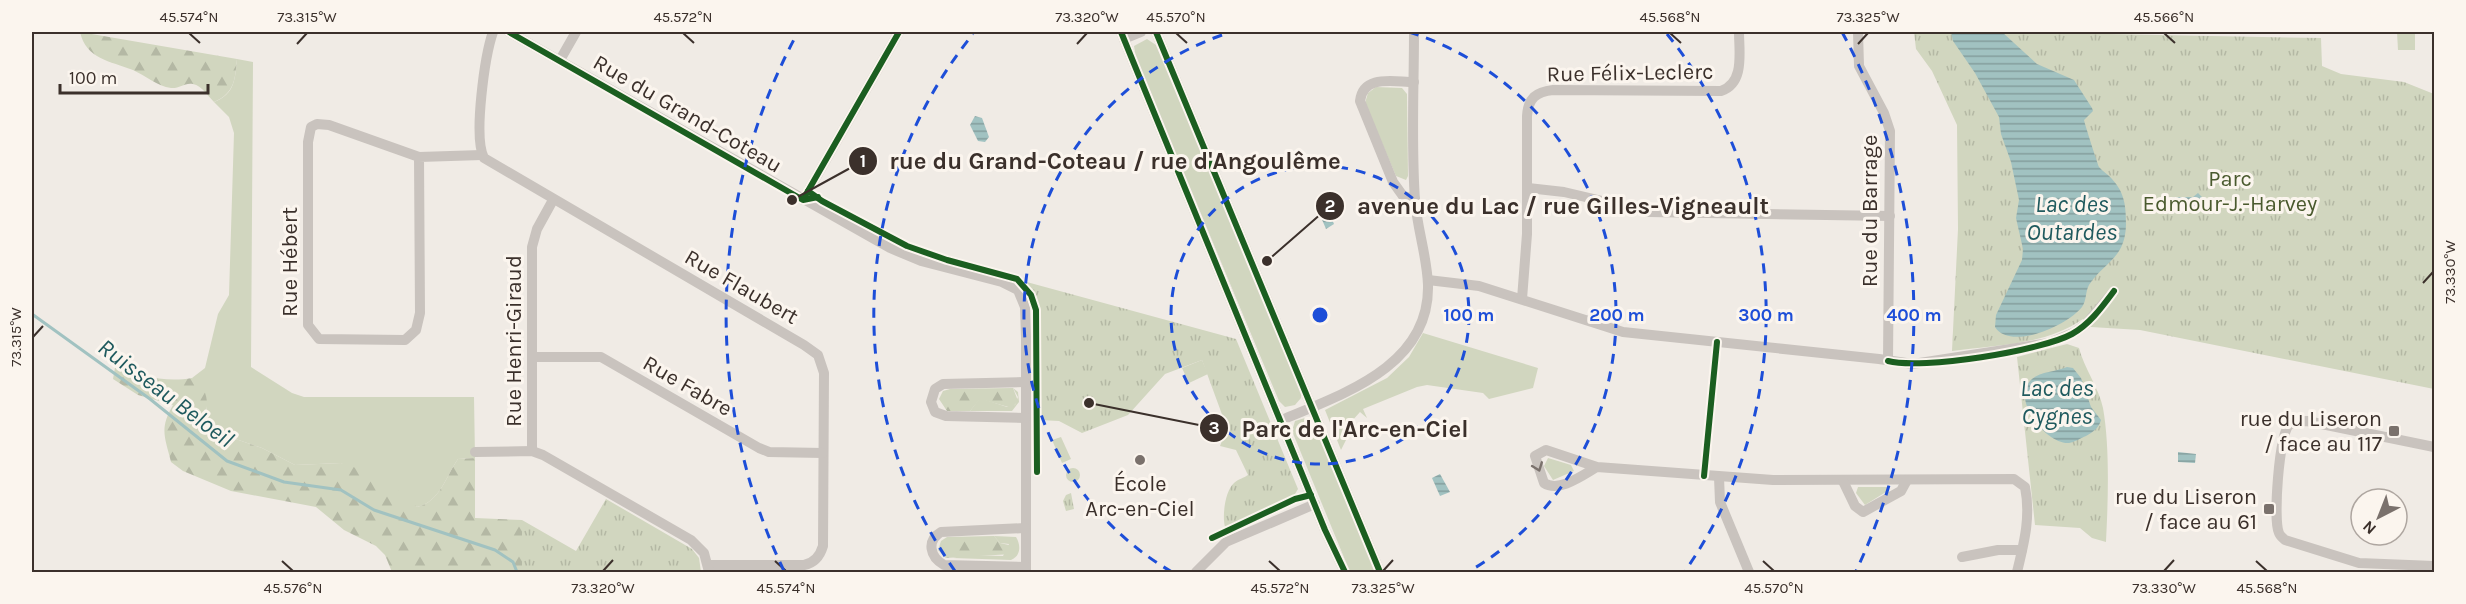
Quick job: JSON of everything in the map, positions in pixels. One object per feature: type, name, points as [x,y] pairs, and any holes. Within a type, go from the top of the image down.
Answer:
[{"type":"street","points":[[482,155],[483,70],[493,32]]},
{"type":"street","name":"Rue du Grand-Coteau","points":[[509,32],[861,233],[921,261],[1002,282],[1018,290],[1025,307],[1026,570]]},
{"type":"street","points":[[560,60],[576,32]]},
{"type":"street","points":[[803,200],[899,32]]},
{"type":"street","points":[[1141,32],[1123,35],[1282,420],[1314,504],[1345,573]]},
{"type":"street","points":[[1156,32],[1380,573]]},
{"type":"street","points":[[1282,420],[1368,382],[1399,357],[1413,337],[1424,314],[1428,280],[1415,199],[1414,32]]},
{"type":"street","name":"Rue Félix-Leclerc","points":[[1522,299],[1528,189],[1527,108],[1536,94],[1552,90],[1721,91],[1730,86],[1738,71],[1739,32]]},
{"type":"street","name":"Rue du Barrage","points":[[1858,32],[1859,66],[1886,117],[1890,131],[1888,360]]},
{"type":"street","points":[[1414,82],[1374,82],[1365,87],[1360,101],[1393,182],[1403,196],[1415,199]]},
{"type":"street","name":"Rue Hébert","points":[[419,157],[420,313],[415,333],[405,340],[319,339],[308,325],[308,142],[311,127],[315,124],[329,125],[419,157],[482,155]]},
{"type":"street","name":"Rue Flaubert","points":[[482,155],[489,162],[553,200],[814,351],[824,373],[823,546],[817,559],[800,566],[709,569]]},
{"type":"street","points":[[1528,189],[1564,192],[1649,212],[1890,216]]},
{"type":"street","name":"Rue Henri-Giraud","points":[[532,451],[532,247],[537,229],[553,200]]},
{"type":"street","points":[[1428,280],[1475,285],[1623,332],[1913,364],[2053,342],[2086,324],[2114,291]]},
{"type":"street","name":"Rue Fabre","points":[[532,357],[601,357],[759,448],[769,452],[823,453]]},
{"type":"street","points":[[1025,382],[947,383],[935,389],[931,402],[935,412],[945,416],[1026,418]]},
{"type":"street","points":[[2434,447],[2307,421],[2297,421],[2287,428],[2283,438],[2277,494],[2278,531],[2285,540],[2359,563],[2434,566]]},
{"type":"street","points":[[1597,467],[1562,485],[1551,486],[1544,483],[1535,456],[1542,451],[1550,450],[1597,467],[1719,477],[1843,481],[2010,478],[2021,482],[2026,490],[2027,513],[2017,573]]},
{"type":"street","points":[[476,452],[532,451],[553,460],[691,540],[701,549],[709,569]]},
{"type":"street","points":[[1719,477],[1720,502],[1749,573]]},
{"type":"street","points":[[1843,481],[1855,506],[1863,512],[1901,490],[1907,480]]},
{"type":"street","points":[[1196,573],[1226,542],[1314,504]]},
{"type":"street","points":[[1025,528],[941,532],[933,539],[931,550],[936,560],[944,565],[1026,570]]},
{"type":"street","points":[[1962,557],[1998,550],[2022,550]]},
{"type":"green space","points":[[80,32],[237,59],[233,85],[226,94],[214,102],[202,89],[193,84],[174,88],[166,87],[133,70],[93,54],[83,41]]},
{"type":"green space","name":"Parc Edmour-J.-Harvey","points":[[1914,32],[2321,38],[2322,66],[2341,74],[2404,82],[2434,94],[2434,389],[2140,330],[2091,327],[2083,319],[2069,328],[2037,339],[1952,351],[1958,229],[1957,125],[1932,71],[1916,49]]},
{"type":"green space","points":[[2397,32],[2415,32],[2415,50],[2398,50]]},
{"type":"green space","points":[[1147,39],[1156,45],[1301,391],[1301,398],[1295,405],[1285,407],[1279,401],[1136,58],[1134,46]]},
{"type":"green space","points":[[237,59],[253,62],[251,367],[292,393],[304,397],[474,397],[475,458],[458,459],[442,488],[425,504],[417,507],[341,463],[295,465],[262,448],[224,435],[212,428],[205,419],[207,408],[192,378],[205,368],[218,314],[229,295],[234,133],[229,117],[214,102],[226,95],[233,85]]},
{"type":"green space","points":[[1376,87],[1402,88],[1407,94],[1408,176],[1406,180],[1396,176],[1365,103],[1368,93]]},
{"type":"green space","points":[[1023,281],[1236,339],[1298,489],[1292,499],[1225,527],[1224,510],[1228,492],[1236,482],[1248,475],[1236,450],[1220,446],[1227,428],[1202,360],[1165,374],[1128,415],[1082,433],[1059,421],[1039,420],[1038,303]]},
{"type":"green space","points":[[1423,333],[1538,368],[1533,388],[1489,399],[1483,393],[1427,385],[1417,387],[1363,409],[1367,418],[1360,412],[1342,432],[1347,438],[1341,450],[1325,410],[1387,378],[1409,357]]},
{"type":"green space","points":[[2067,344],[2079,348],[2103,408],[2108,457],[2106,542],[2092,538],[2080,528],[2035,525],[2017,357]]},
{"type":"green space","points":[[1202,360],[1208,374],[1189,383],[1182,368]]},
{"type":"green space","points":[[116,362],[152,377],[172,380],[192,378],[206,396],[205,419],[212,428],[224,435],[262,448],[295,465],[341,463],[381,476],[417,507],[425,504],[437,494],[458,459],[475,458],[475,518],[522,520],[522,572],[392,572],[385,555],[376,546],[344,530],[316,507],[231,491],[183,471],[171,462],[164,433],[173,405],[138,395],[113,379]]},
{"type":"green space","points":[[1013,388],[1018,392],[1019,402],[1012,411],[970,411],[980,398],[1007,407],[1015,405],[1018,397]]},
{"type":"green space","points":[[1013,388],[1018,401],[1012,408],[980,399],[970,411],[947,411],[939,399],[943,391],[950,389]]},
{"type":"green space","points":[[1305,418],[1313,424],[1376,572],[1350,572],[1292,431],[1295,421]]},
{"type":"green space","points":[[1061,437],[1071,459],[1062,463],[1052,440]]},
{"type":"green space","points":[[1548,458],[1571,465],[1574,471],[1553,480],[1544,466]]},
{"type":"green space","points":[[1073,468],[1078,470],[1080,475],[1078,480],[1073,482],[1068,480],[1066,475],[1068,470]]},
{"type":"green space","points":[[1858,487],[1889,487],[1889,490],[1865,505],[1856,493]]},
{"type":"green space","points":[[1071,493],[1074,509],[1066,511],[1063,501],[1066,495]]},
{"type":"green space","points":[[606,499],[692,549],[699,558],[701,572],[522,572],[522,520],[576,551]]},
{"type":"green space","points":[[994,536],[1016,537],[1019,543],[1017,556],[1011,560],[953,558],[964,555],[1003,556],[1009,544],[1000,543]]},
{"type":"green space","points":[[994,536],[1000,543],[1013,546],[1012,554],[946,558],[938,550],[941,541],[947,537]]},
{"type":"water","name":"Lac des Outardes","points":[[1951,32],[2002,32],[2037,64],[2074,80],[2093,111],[2084,120],[2099,167],[2116,184],[2124,200],[2125,236],[2118,253],[2089,285],[2085,302],[2075,314],[2064,322],[2038,333],[2013,337],[2002,334],[1995,327],[1996,315],[2022,260],[2023,249],[2016,218],[2019,200],[2011,162],[2001,134],[1999,117],[1975,73],[1953,41]]},
{"type":"water","points":[[975,116],[982,118],[989,137],[985,142],[978,141],[970,125]]},
{"type":"water","points":[[2198,193],[2203,198],[2203,210],[2172,209],[2173,197],[2193,197]]},
{"type":"water","points":[[1327,207],[1334,224],[1326,229],[1318,210]]},
{"type":"water","name":"Lac des Cygnes","points":[[2067,367],[2073,368],[2081,378],[2091,407],[2101,420],[2091,433],[2069,443],[2060,442],[2042,429],[2028,409],[2025,398],[2026,388],[2032,379],[2040,374]]},
{"type":"water","points":[[2178,452],[2196,454],[2195,463],[2178,462]]},
{"type":"water","points":[[1440,474],[1450,492],[1440,496],[1432,478]]},
{"type":"waterway","name":"Ruisseau Beloeil","points":[[32,314],[150,399],[227,461],[284,482],[341,490],[374,510],[495,550],[513,562],[517,572]]},
{"type":"cycle path","points":[[509,32],[803,200],[818,197]]},
{"type":"cycle path","points":[[804,198],[899,32]]},
{"type":"cycle path","points":[[1121,32],[1325,530],[1345,572]]},
{"type":"cycle path","points":[[1156,32],[1380,572]]},
{"type":"cycle path","points":[[808,191],[822,201],[907,246],[947,260],[1017,279],[1031,295],[1036,310],[1037,472]]},
{"type":"cycle path","points":[[1888,361],[1904,363],[1953,361],[2035,347],[2072,334],[2095,315],[2114,291]]},
{"type":"cycle path","points":[[1704,476],[1717,342]]},
{"type":"cycle path","points":[[1212,538],[1295,499],[1311,495]]},
{"type":"place","name":"rue du Grand-Coteau / rue d'Angoulême","points":[[792,200]]},
{"type":"place","name":"avenue du Lac / rue Gilles-Vigneault","points":[[1267,261]]},
{"type":"place","name":"Parc de l'Arc-en-Ciel","points":[[1089,403]]},
{"type":"place","name":"rue du Liseron / face au 117","points":[[2394,431]]},
{"type":"place","name":"École Arc-en-Ciel","points":[[1140,460]]},
{"type":"place","name":"rue du Liseron / face au 61","points":[[2269,509]]}]
